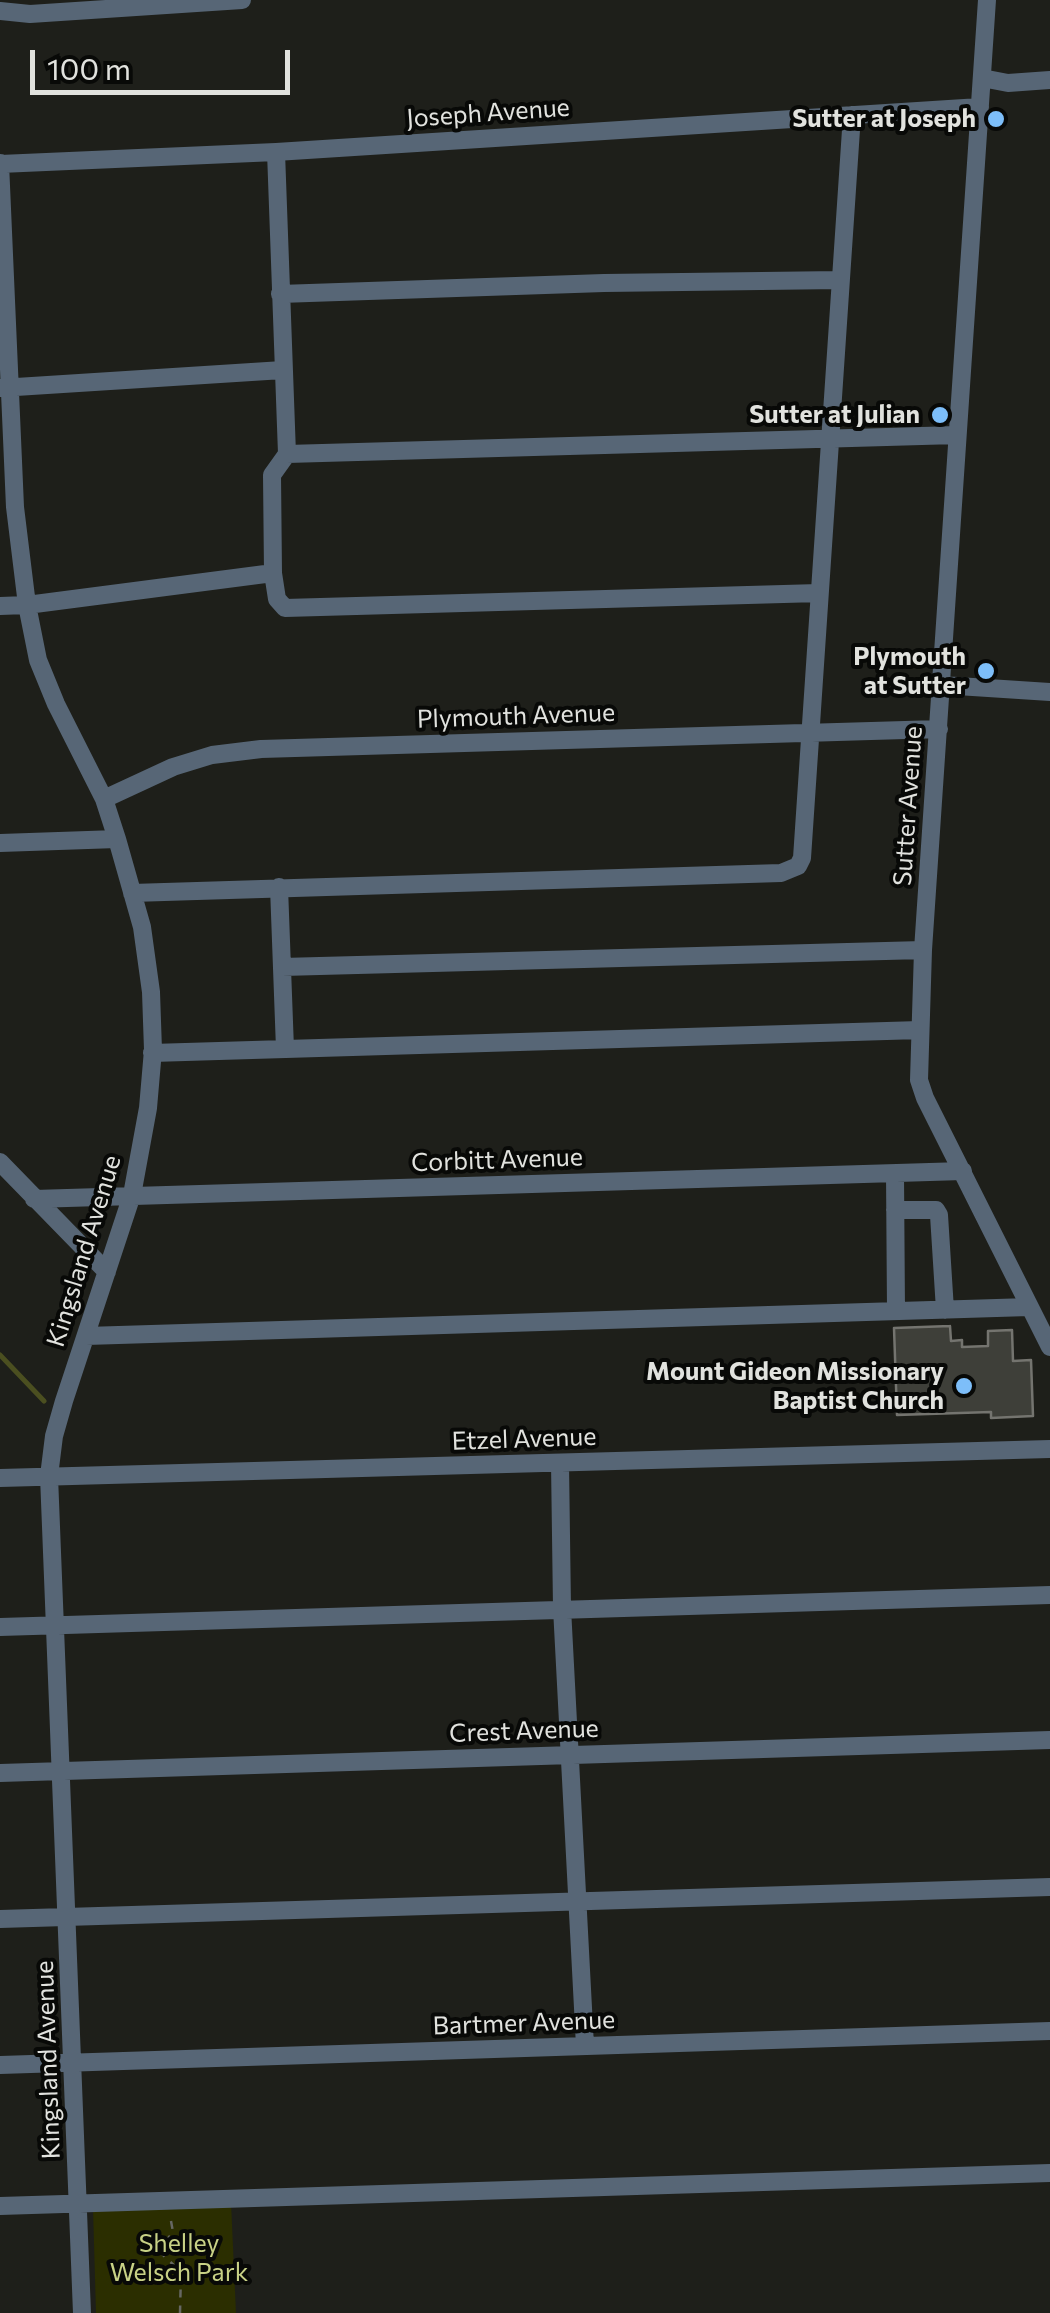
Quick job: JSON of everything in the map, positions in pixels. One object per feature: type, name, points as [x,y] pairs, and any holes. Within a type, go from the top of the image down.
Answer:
[{"type":"street","points":[[0,11],[30,14],[242,0]]},
{"type":"street","name":"Sutter Avenue","points":[[987,0],[923,950],[920,1080],[925,1098],[1050,1346]]},
{"type":"street","points":[[982,78],[1008,83],[1050,80]]},
{"type":"street","name":"Joseph Avenue","points":[[0,164],[276,152],[980,107]]},
{"type":"street","points":[[132,892],[791,871],[802,858],[852,115]]},
{"type":"street","points":[[276,152],[287,454],[272,475],[273,573],[277,599],[285,608],[819,593]]},
{"type":"street","name":"Kingsland Avenue","points":[[0,164],[5,388],[26,605],[38,660],[104,799],[118,839],[142,928],[151,992],[148,1108],[132,1195],[54,1436],[49,1476],[82,2313]]},
{"type":"street","points":[[280,294],[840,280]]},
{"type":"street","points":[[5,388],[282,370]]},
{"type":"street","points":[[287,454],[957,435]]},
{"type":"street","points":[[0,606],[273,573]]},
{"type":"street","points":[[942,685],[1050,692]]},
{"type":"street","name":"Plymouth Avenue","points":[[104,799],[173,767],[212,755],[260,749],[939,729]]},
{"type":"street","points":[[0,842],[118,839]]},
{"type":"street","points":[[280,887],[286,1049]]},
{"type":"street","points":[[282,967],[923,950]]},
{"type":"street","points":[[152,1053],[920,1030]]},
{"type":"street","points":[[0,1162],[107,1272]]},
{"type":"street","name":"Corbitt Avenue","points":[[34,1199],[963,1172]]},
{"type":"street","points":[[895,1174],[896,1311]]},
{"type":"street","points":[[896,1210],[936,1210],[939,1214],[945,1310]]},
{"type":"street","points":[[86,1336],[1029,1307]]},
{"type":"street","name":"Etzel Avenue","points":[[0,1478],[1050,1448]]},
{"type":"street","points":[[560,1464],[562,1608],[585,2046]]},
{"type":"street","points":[[0,1627],[1050,1595]]},
{"type":"street","name":"Crest Avenue","points":[[0,1774],[1050,1740]]},
{"type":"street","points":[[0,1919],[1050,1887]]},
{"type":"street","name":"Bartmer Avenue","points":[[0,2065],[1050,2032]]},
{"type":"street","points":[[0,2206],[1050,2174]]},
{"type":"path","points":[[170,2201],[172,2232],[162,2254],[181,2272],[180,2313]]},
{"type":"green space","name":"Shelley Welsch Park","points":[[231,2202],[236,2313],[96,2313],[93,2209]]},
{"type":"building","name":"Mount Gideon Missionary Baptist Church","points":[[950,1326],[951,1341],[962,1340],[962,1347],[988,1346],[988,1331],[1012,1330],[1013,1361],[1031,1360],[1033,1416],[991,1418],[991,1412],[897,1415],[894,1328]]},
{"type":"waterway","points":[[0,1355],[44,1401]]},
{"type":"place","name":"Sutter at Joseph","points":[[996,119]]},
{"type":"place","name":"Sutter at Julian","points":[[940,415]]},
{"type":"place","name":"Plymouth at Sutter","points":[[986,671]]},
{"type":"place","name":"Mount Gideon Missionary Baptist Church","points":[[964,1386]]}]
